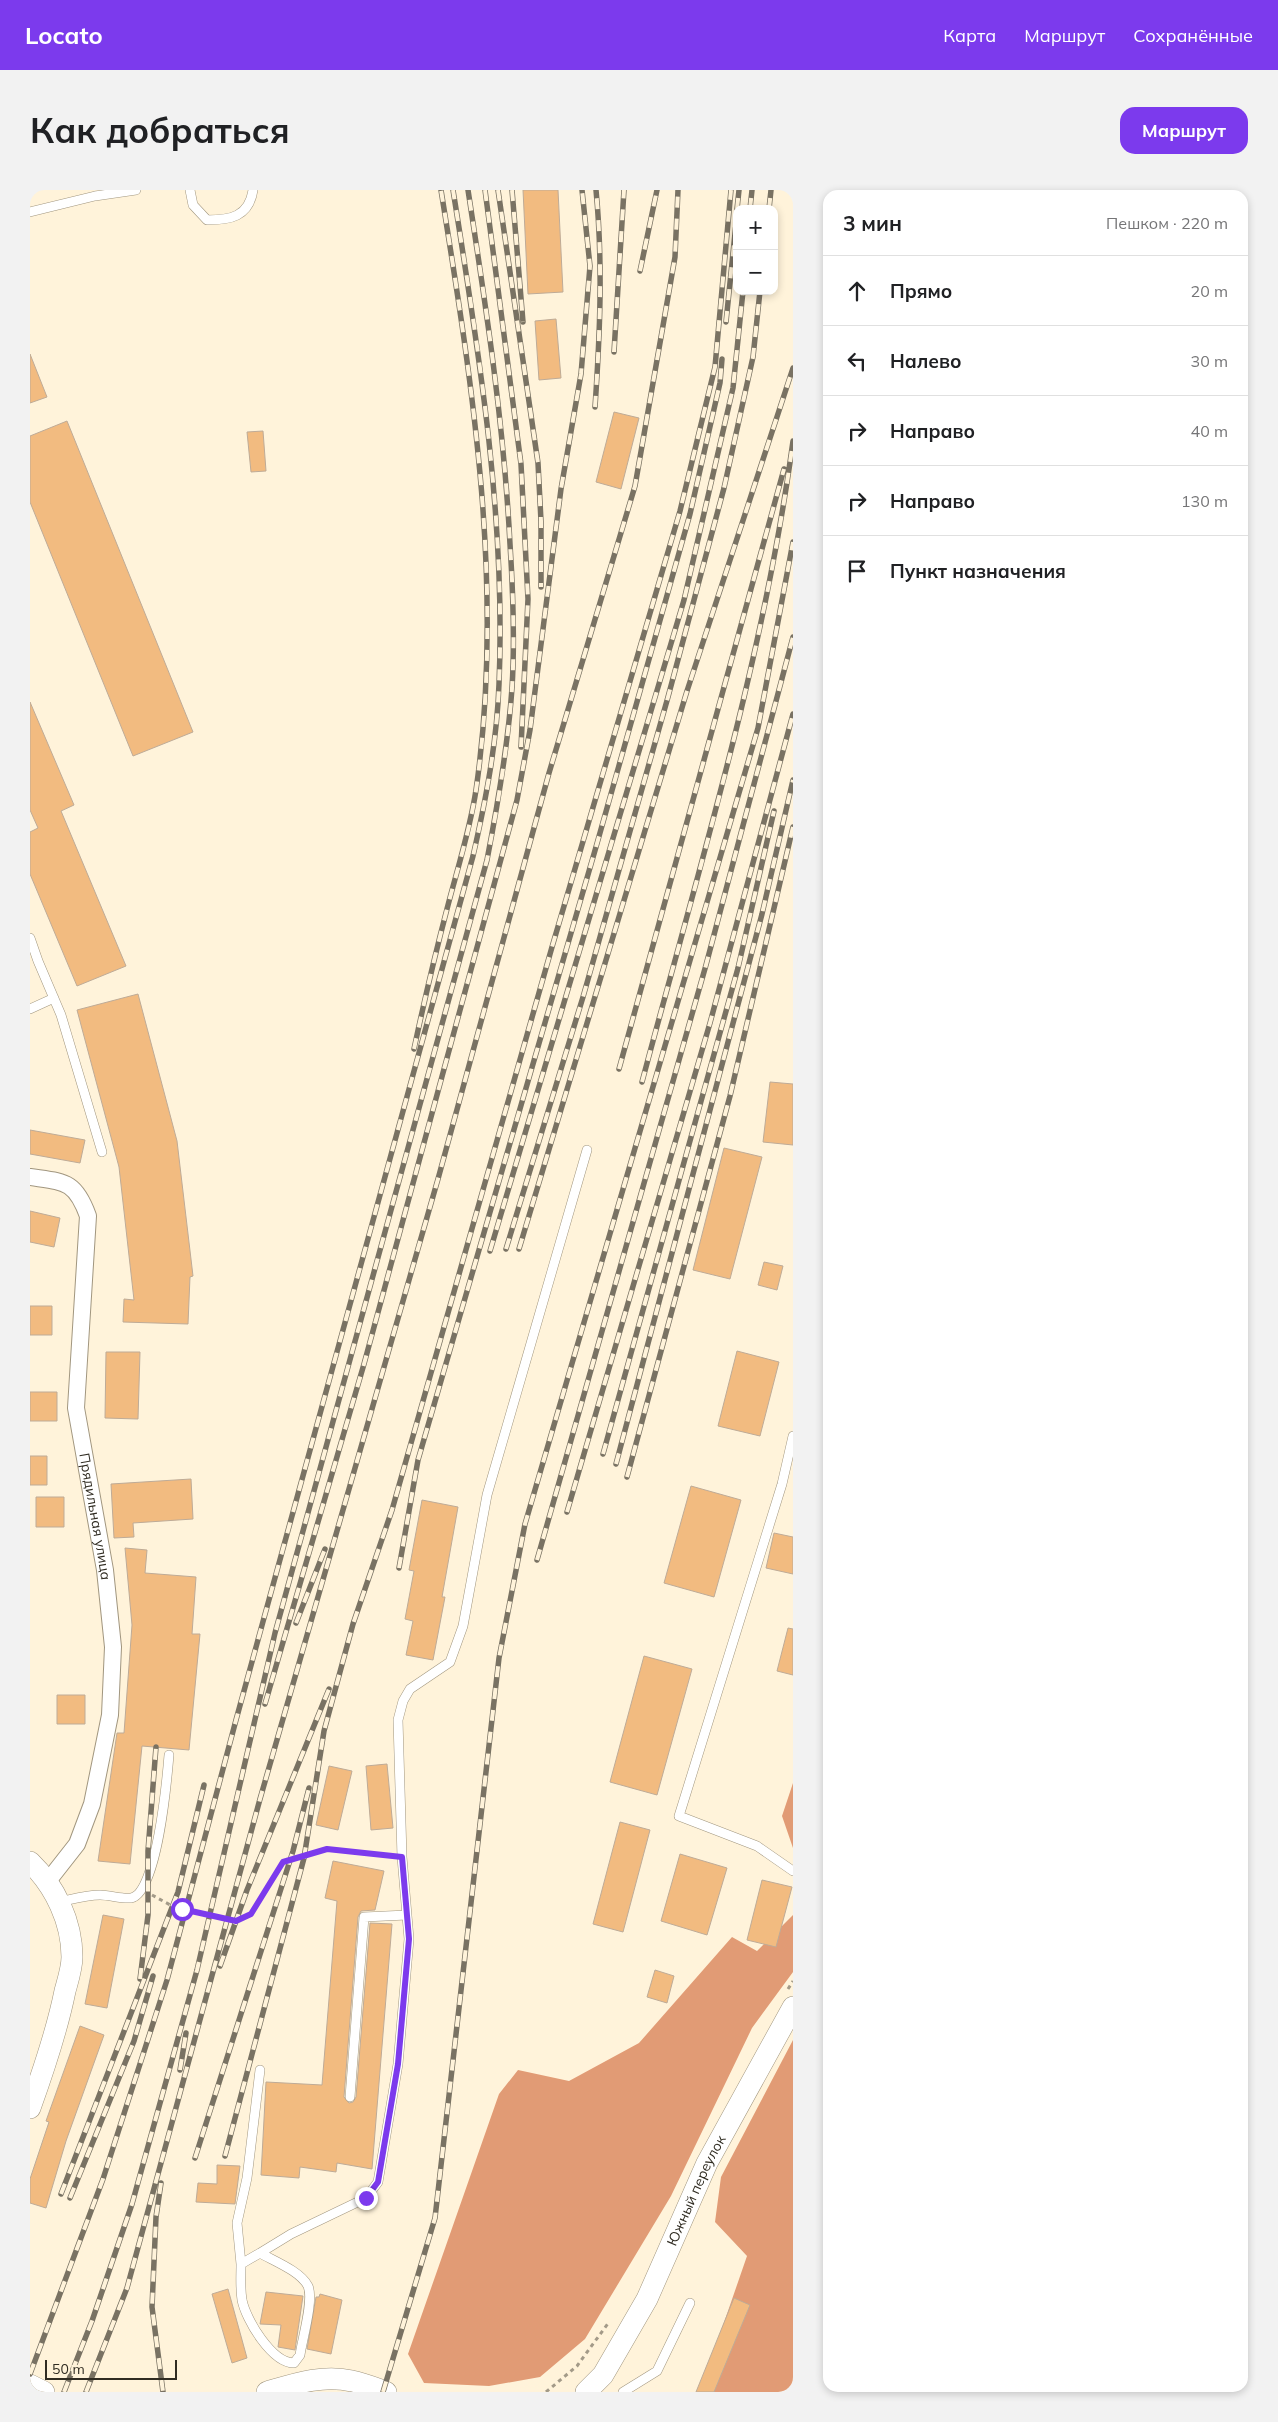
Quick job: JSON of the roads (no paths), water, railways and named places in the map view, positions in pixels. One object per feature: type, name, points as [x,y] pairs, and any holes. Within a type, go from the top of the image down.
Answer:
[{"type":"street","name":"Прядильная улица","points":[[30,1177],[67,1183],[82,1198],[88,1216],[76,1408],[105,1570],[112,1647],[110,1715],[92,1804],[77,1844],[48,1881]]},
{"type":"street","points":[[30,1862],[48,1881],[59,1902],[68,1929],[72,1958],[50,2051],[30,2108]]},
{"type":"street","name":"Южный переулок","points":[[586,2392],[603,2376],[647,2299],[707,2163],[793,2007]]},
{"type":"street","points":[[285,2384],[330,2379],[352,2380],[386,2392]]},
{"type":"street","points":[[30,2385],[44,2392]]},
{"type":"lane","points":[[30,212],[95,196],[136,190]]},
{"type":"lane","points":[[190,190],[193,205],[207,220],[227,220],[244,212],[252,199],[253,190]]},
{"type":"lane","points":[[30,938],[62,1015],[102,1152]]},
{"type":"lane","points":[[30,1009],[54,998]]},
{"type":"lane","points":[[241,2264],[291,2234],[366,2198],[378,2182],[398,2064],[409,1939],[402,1857],[398,1720],[403,1701],[410,1690],[450,1662],[463,1626],[487,1495],[587,1150]]},
{"type":"lane","points":[[793,1436],[782,1484],[679,1816],[757,1846],[793,1870]]},
{"type":"lane","points":[[59,1902],[84,1896],[100,1895],[132,1898],[142,1892],[148,1877],[164,1810],[169,1755]]},
{"type":"lane","points":[[350,2096],[364,1917],[407,1914]]},
{"type":"lane","points":[[260,2070],[247,2178],[237,2223],[242,2301],[250,2321],[278,2358],[288,2363],[285,2384]]},
{"type":"lane","points":[[260,2253],[298,2275],[307,2285],[310,2296],[300,2356],[285,2384]]},
{"type":"lane","points":[[623,2392],[657,2371],[690,2303]]},
{"type":"railway","points":[[414,1049],[434,961],[467,835],[476,790],[484,715],[487,639],[486,564],[474,414],[441,190]]},
{"type":"railway","points":[[30,2374],[103,2179],[167,1980],[236,1720],[473,856],[482,813],[490,770],[498,706],[500,622],[498,560],[494,498],[481,374],[453,190]]},
{"type":"railway","points":[[64,2392],[92,2321],[132,2204],[197,1970],[275,1633],[487,860],[491,839],[510,710],[513,598],[499,411],[468,190]]},
{"type":"railway","points":[[485,190],[521,464],[528,599],[521,747]]},
{"type":"railway","points":[[498,190],[538,463],[541,521],[541,587]]},
{"type":"railway","points":[[512,190],[523,322]]},
{"type":"railway","points":[[265,1704],[364,1364],[517,800],[530,730],[561,489],[581,374],[590,266],[582,190]]},
{"type":"railway","points":[[595,407],[600,299],[600,244],[596,190]]},
{"type":"railway","points":[[614,352],[624,190]]},
{"type":"railway","points":[[640,271],[657,190]]},
{"type":"railway","points":[[86,2392],[127,2288],[260,1799],[438,1179],[549,773],[635,486],[675,257],[678,190]]},
{"type":"railway","points":[[225,2156],[304,1858],[324,1731],[353,1624],[392,1510],[552,947],[680,511],[715,367],[731,190]]},
{"type":"railway","points":[[737,205],[739,190]]},
{"type":"railway","points":[[750,205],[752,190]]},
{"type":"railway","points":[[769,205],[771,190]]},
{"type":"railway","points":[[726,322],[733,250]]},
{"type":"railway","points":[[490,1251],[684,600],[733,388],[743,295]]},
{"type":"railway","points":[[506,1249],[583,997],[668,697],[724,488],[753,357],[760,295]]},
{"type":"railway","points":[[399,1568],[418,1460],[596,847],[690,514],[720,383],[722,359]]},
{"type":"railway","points":[[519,1249],[687,691],[793,368]]},
{"type":"railway","points":[[642,1082],[707,844],[747,684],[765,603],[793,441]]},
{"type":"railway","points":[[619,1069],[784,469]]},
{"type":"railway","points":[[383,2392],[435,2218],[499,1658],[525,1524],[758,728],[793,542]]},
{"type":"railway","points":[[537,1560],[706,965],[793,637]]},
{"type":"railway","points":[[567,1512],[710,1023],[793,714]]},
{"type":"railway","points":[[616,1464],[762,914],[793,780]]},
{"type":"railway","points":[[603,1454],[738,968],[774,811]]},
{"type":"railway","points":[[627,1477],[730,1096],[793,827]]},
{"type":"railway","points":[[296,1623],[325,1549]]},
{"type":"railway","points":[[220,1966],[247,1890],[329,1689]]},
{"type":"railway","points":[[140,1979],[148,1915],[148,1851],[156,1747]]},
{"type":"railway","points":[[61,2194],[178,1892],[204,1785]]},
{"type":"railway","points":[[195,2158],[293,1851],[309,1788]]},
{"type":"railway","points":[[70,2198],[134,2041],[153,1976]]},
{"type":"railway","points":[[180,2070],[186,2033]]},
{"type":"railway","points":[[161,2183],[156,2217],[152,2307],[163,2392]]}]
